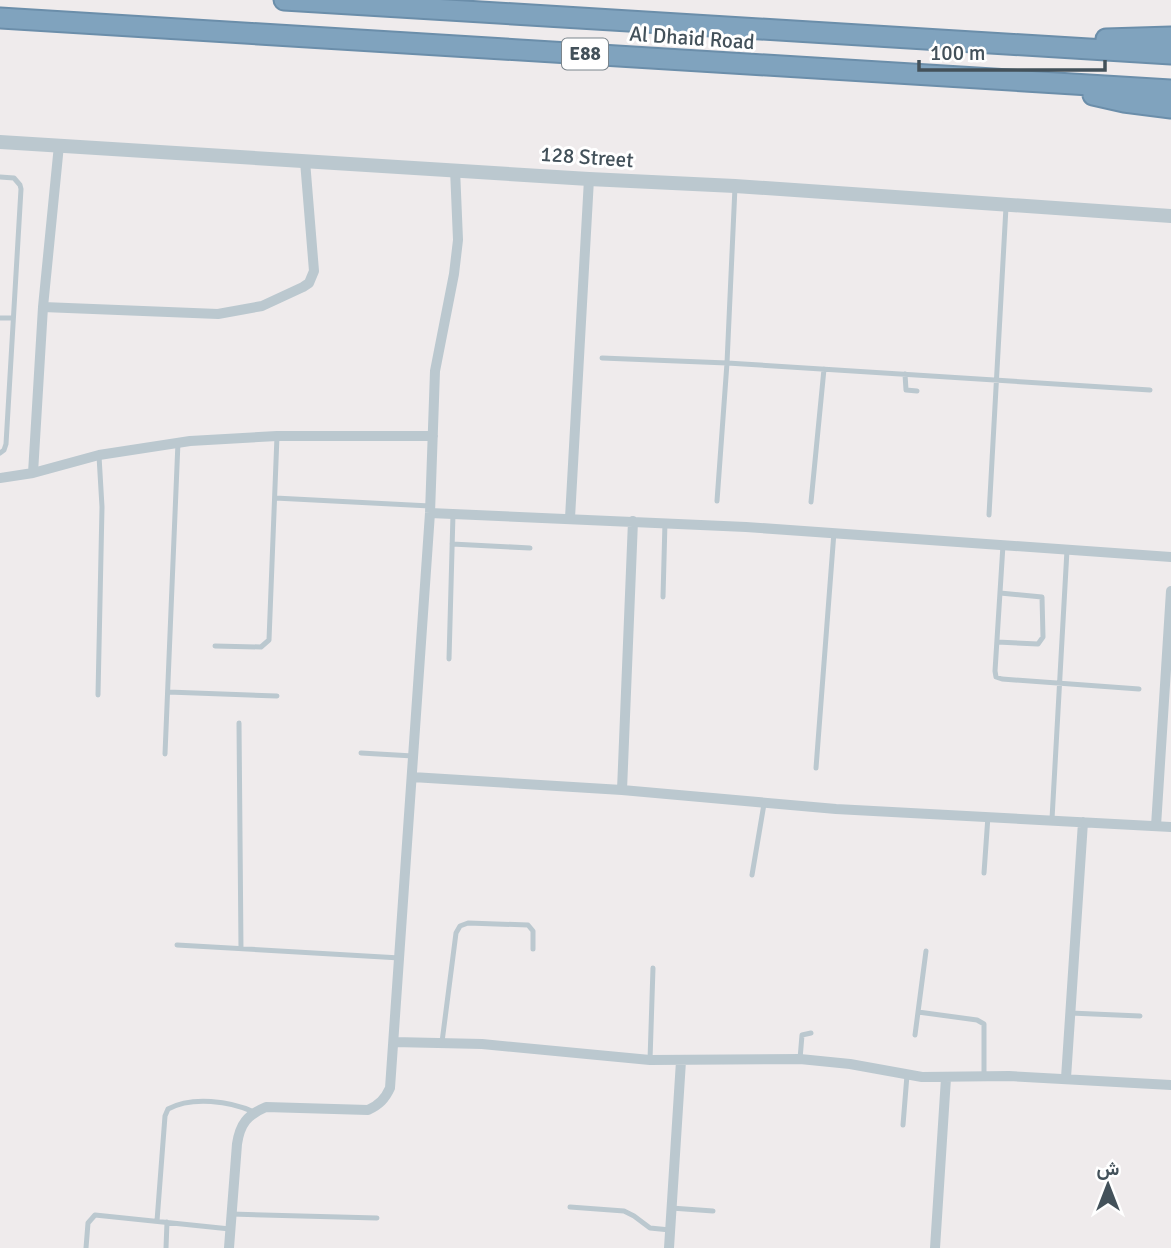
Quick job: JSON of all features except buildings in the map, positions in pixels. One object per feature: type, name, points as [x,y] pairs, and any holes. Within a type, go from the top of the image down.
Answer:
[{"type":"highway","name":"Al Dhaid Road","points":[[284,0],[1171,54]]},
{"type":"highway","name":"Al Dhaid Road","points":[[0,18],[1171,90]]},
{"type":"highway","points":[[1046,46],[1114,38],[1171,37]]},
{"type":"highway","points":[[1051,83],[1111,99],[1171,107]]},
{"type":"street","name":"128 Street","points":[[0,142],[735,186],[1171,216]]},
{"type":"street","points":[[33,473],[43,307],[59,145]]},
{"type":"street","points":[[43,307],[218,314],[262,306],[303,287],[309,283],[314,271],[305,161]]},
{"type":"street","points":[[229,1248],[239,1132],[244,1120],[266,1107],[368,1110],[385,1098],[390,1088],[430,509],[435,371],[458,240],[455,169]]},
{"type":"street","points":[[570,518],[589,179]]},
{"type":"street","points":[[0,478],[33,473],[99,455],[178,442],[277,436],[433,436]]},
{"type":"street","points":[[430,509],[453,514],[834,532],[1171,557]]},
{"type":"street","points":[[622,790],[633,521]]},
{"type":"street","points":[[1156,826],[1171,591]]},
{"type":"street","points":[[412,777],[622,790],[764,804],[1171,827]]},
{"type":"street","points":[[1066,1078],[1083,822]]},
{"type":"street","points":[[394,1042],[442,1042],[650,1060],[800,1059],[946,1078],[1066,1078],[1171,1085]]},
{"type":"street","points":[[669,1248],[681,1061]]},
{"type":"street","points":[[935,1248],[946,1078]]},
{"type":"lane","points":[[0,177],[14,178],[20,185],[6,444],[0,453]]},
{"type":"lane","points":[[717,501],[727,363],[735,186]]},
{"type":"lane","points":[[989,515],[1007,204]]},
{"type":"lane","points":[[0,318],[13,318]]},
{"type":"lane","points":[[602,358],[727,363],[1150,390]]},
{"type":"lane","points":[[811,502],[824,369]]},
{"type":"lane","points":[[905,374],[905,389],[917,391]]},
{"type":"lane","points":[[215,646],[261,647],[269,640],[277,436]]},
{"type":"lane","points":[[165,754],[178,442]]},
{"type":"lane","points":[[98,695],[102,507],[99,455]]},
{"type":"lane","points":[[275,498],[430,509]]},
{"type":"lane","points":[[449,659],[453,514]]},
{"type":"lane","points":[[663,597],[665,522]]},
{"type":"lane","points":[[816,768],[834,532]]},
{"type":"lane","points":[[452,544],[530,548]]},
{"type":"lane","points":[[1003,545],[995,674],[999,679],[1139,689]]},
{"type":"lane","points":[[1052,819],[1067,550]]},
{"type":"lane","points":[[996,642],[1038,644],[1043,637],[1042,597],[1000,593]]},
{"type":"lane","points":[[168,692],[278,696]]},
{"type":"lane","points":[[239,723],[241,949]]},
{"type":"lane","points":[[361,752],[413,756]]},
{"type":"lane","points":[[751,874],[764,804]]},
{"type":"lane","points":[[984,873],[988,816]]},
{"type":"lane","points":[[442,1042],[456,933],[460,926],[468,923],[527,926],[533,931],[533,949]]},
{"type":"lane","points":[[177,945],[400,958]]},
{"type":"lane","points":[[915,1035],[926,951]]},
{"type":"lane","points":[[650,1060],[653,968]]},
{"type":"lane","points":[[918,1012],[977,1020],[984,1024],[984,1076]]},
{"type":"lane","points":[[1070,1013],[1140,1016]]},
{"type":"lane","points":[[800,1059],[802,1035],[811,1033]]},
{"type":"lane","points":[[903,1125],[907,1075]]},
{"type":"lane","points":[[158,1221],[165,1116],[168,1110],[192,1102],[220,1103],[254,1112]]},
{"type":"lane","points":[[570,1207],[624,1211],[645,1226],[670,1230]]},
{"type":"lane","points":[[671,1208],[713,1211]]},
{"type":"lane","points":[[231,1214],[377,1218]]},
{"type":"lane","points":[[86,1248],[88,1223],[95,1215],[230,1229]]},
{"type":"lane","points":[[166,1248],[167,1222]]}]
